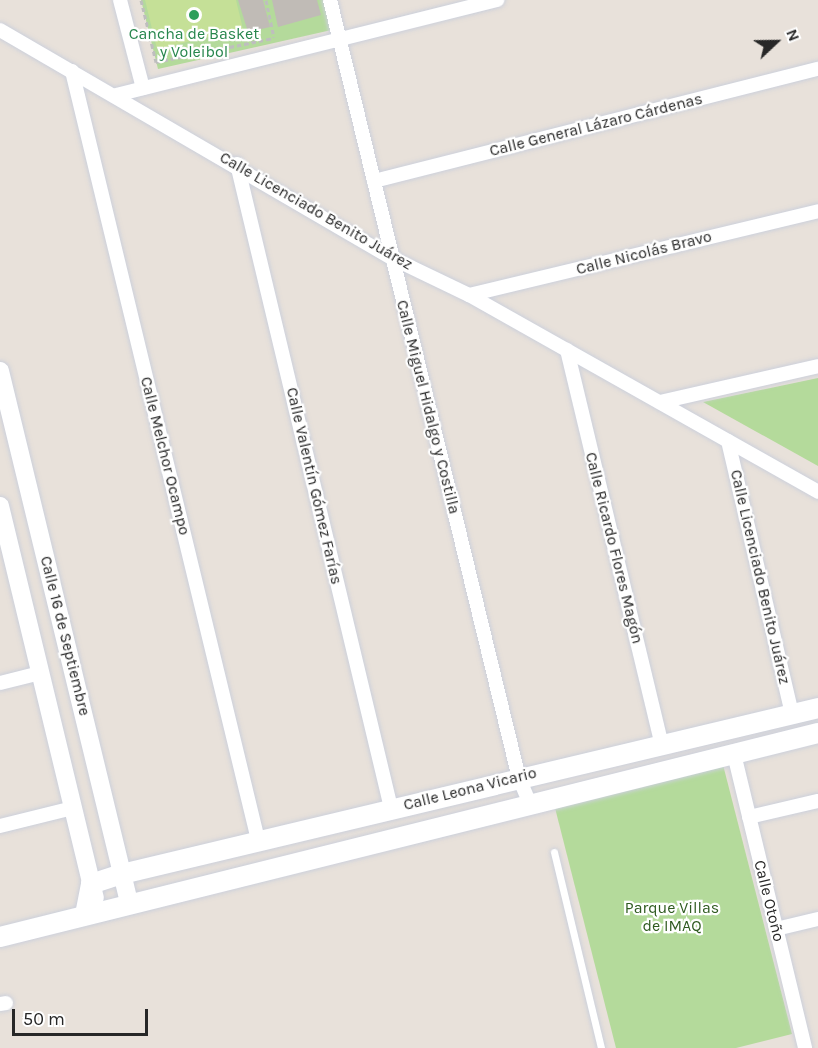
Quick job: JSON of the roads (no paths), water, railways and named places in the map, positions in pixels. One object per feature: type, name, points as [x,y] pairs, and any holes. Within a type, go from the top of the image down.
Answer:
[{"type":"main road","name":"Calle Leona Vicario","points":[[91,884],[258,840],[818,708]]},
{"type":"main road","name":"Calle Leona Vicario","points":[[0,937],[129,902],[529,802],[818,733]]},
{"type":"main road","points":[[91,884],[92,913]]},
{"type":"street","points":[[120,0],[143,88]]},
{"type":"street","name":"Calle Miguel Hidalgo y Costilla","points":[[330,0],[519,778],[529,802]]},
{"type":"street","points":[[116,95],[497,0]]},
{"type":"street","name":"Calle Licenciado Benito Juárez","points":[[0,30],[237,164],[392,258],[469,295],[818,492]]},
{"type":"street","name":"Calle General Lázaro Cárdenas","points":[[374,181],[818,69]]},
{"type":"street","name":"Calle Melchor Ocampo","points":[[72,71],[258,840]]},
{"type":"street","name":"Calle Valentín Gómez Farías","points":[[237,164],[391,808]]},
{"type":"street","name":"Calle Nicolás Bravo","points":[[469,295],[818,211]]},
{"type":"street","name":"Calle Ricardo Flores Magón","points":[[567,350],[662,745]]},
{"type":"street","points":[[660,402],[818,366]]},
{"type":"street","name":"Calle 16 de Septiembre","points":[[1,383],[129,902]]},
{"type":"street","name":"Calle Licenciado Benito Juárez","points":[[728,441],[792,714]]},
{"type":"street","name":"Calle 16 de Septiembre","points":[[0,506],[4,542],[40,673],[91,884]]},
{"type":"street","points":[[0,683],[40,673]]},
{"type":"street","name":"Calle Otoño","points":[[734,754],[805,1048]]},
{"type":"street","points":[[749,816],[818,801]]},
{"type":"street","points":[[0,826],[73,808]]},
{"type":"street","points":[[776,929],[818,919]]},
{"type":"lane","points":[[554,852],[601,1048]]},
{"type":"place","name":"Cancha de Basket y Voleibol","points":[[194,15]]},
{"type":"park label","name":"Parque Villas de IMAQ","points":[[672,917]]}]
